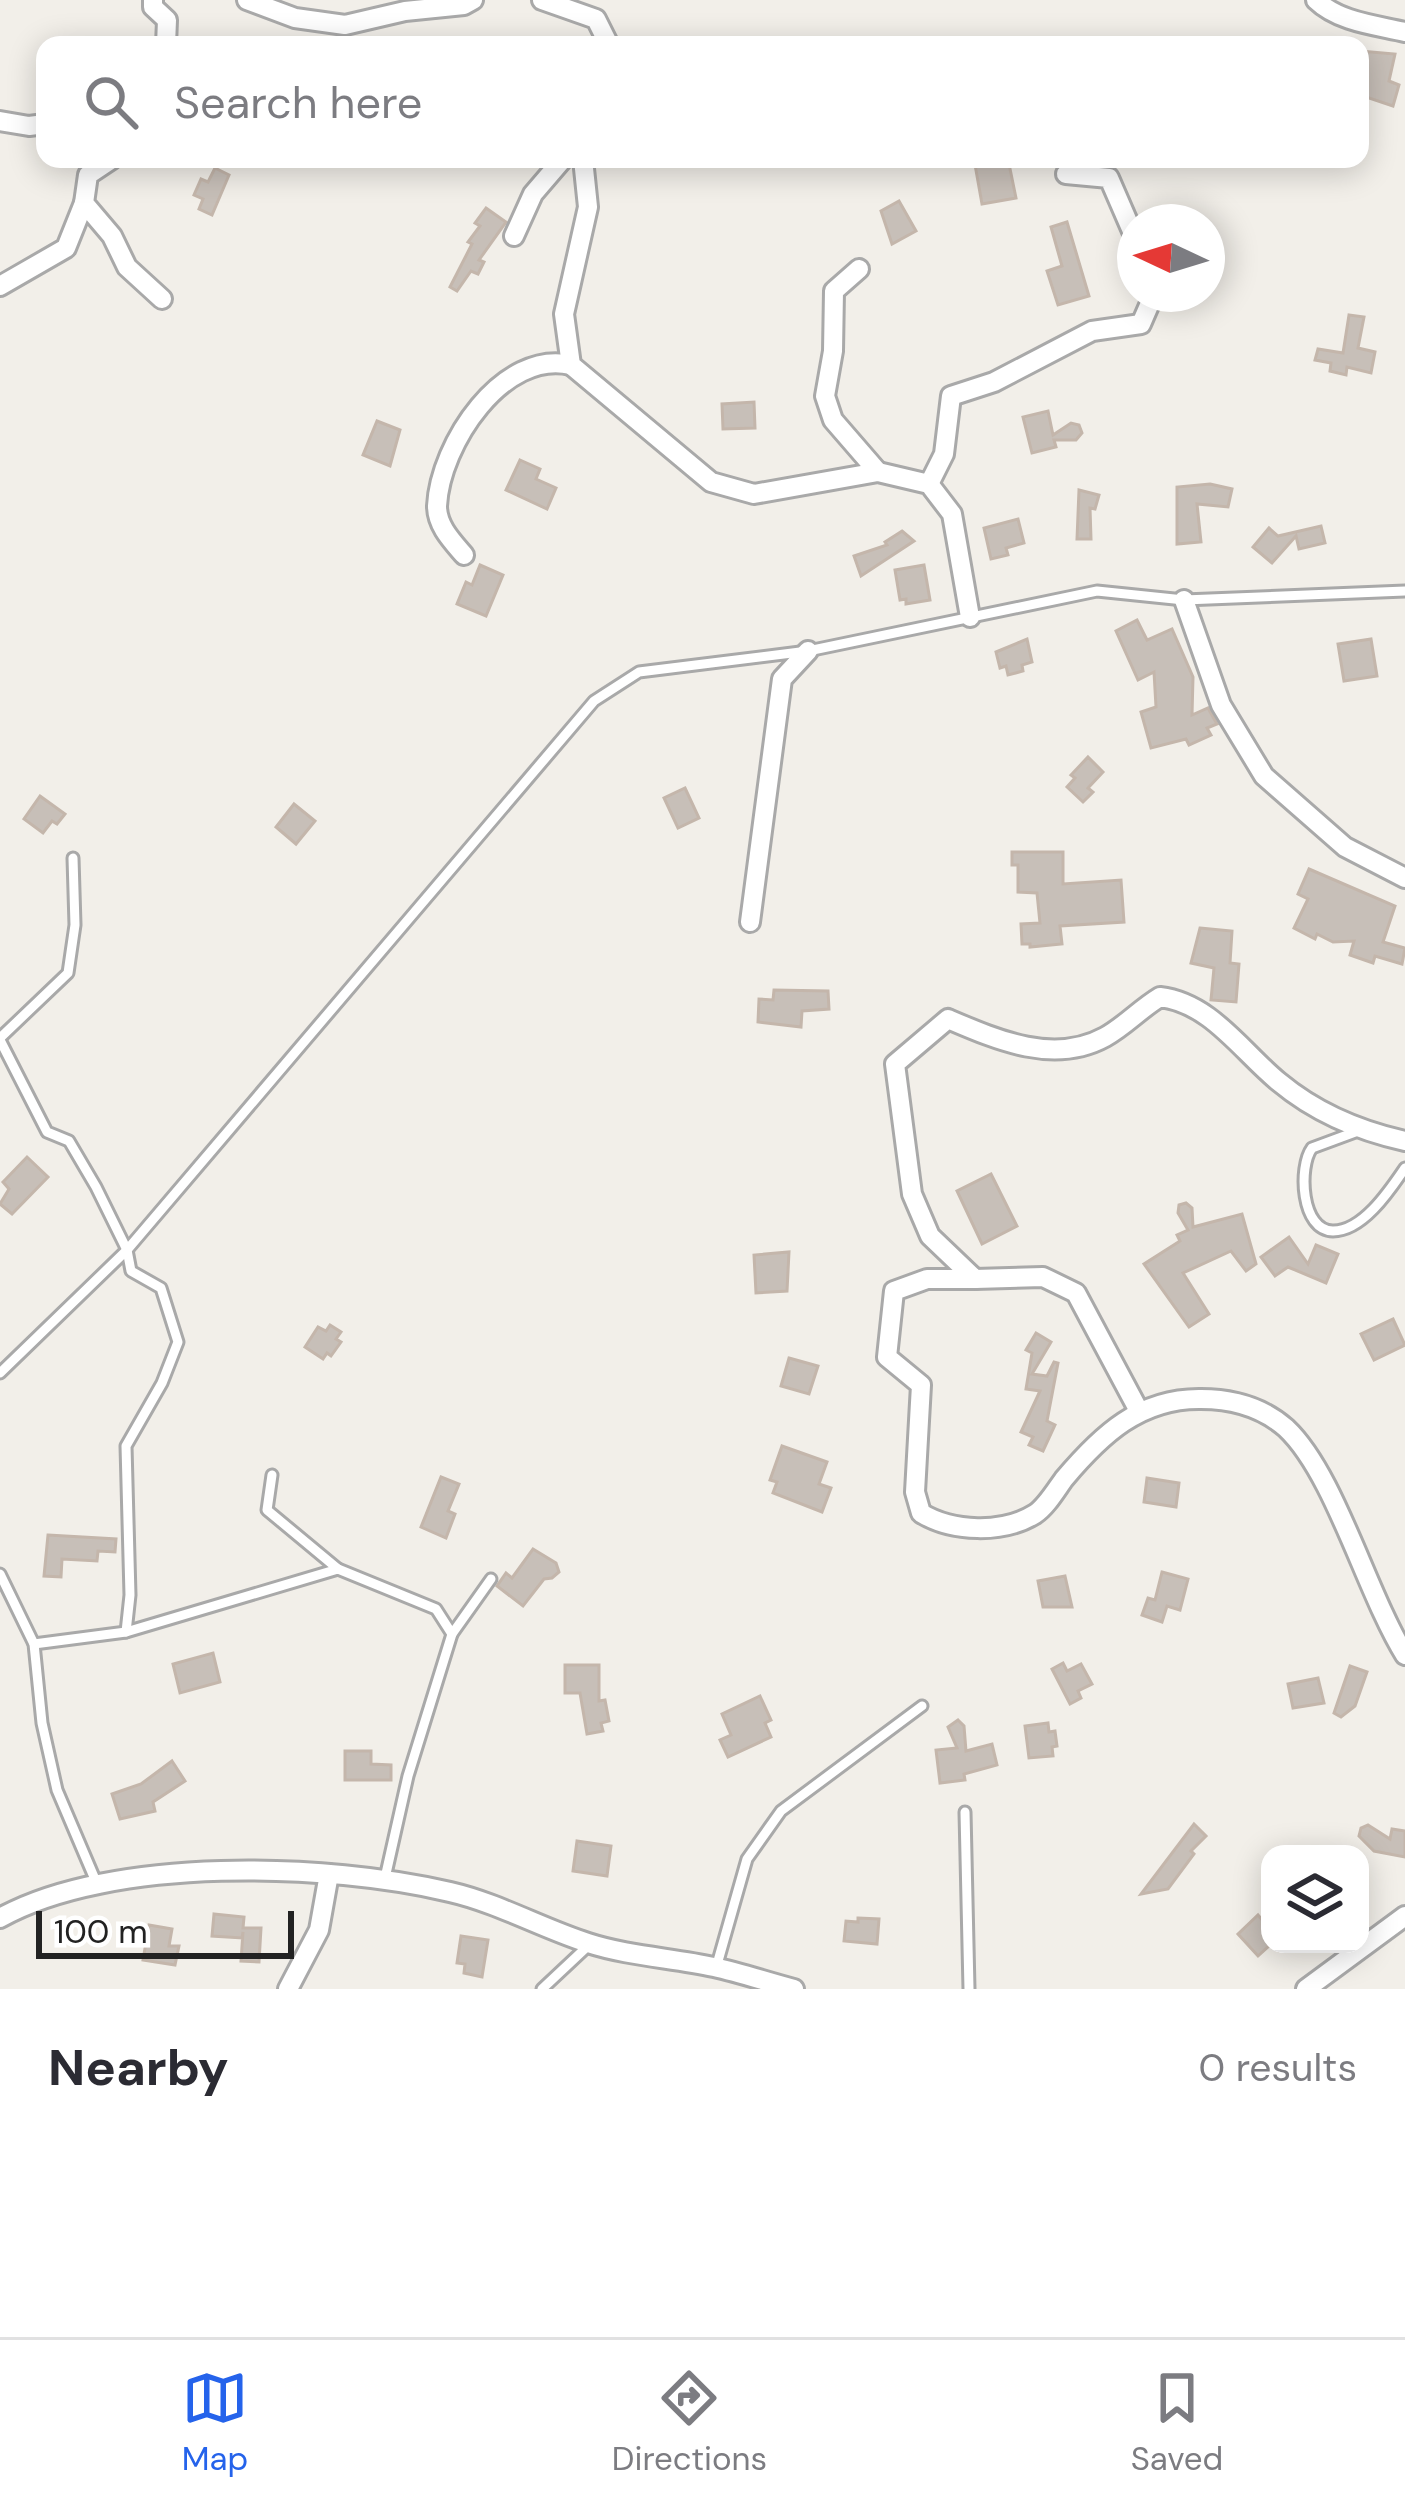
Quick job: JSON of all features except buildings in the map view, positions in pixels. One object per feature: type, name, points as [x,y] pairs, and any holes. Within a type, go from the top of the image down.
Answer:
[{"type":"street","points":[[153,0],[153,7],[167,20],[166,36]]},
{"type":"street","points":[[247,0],[296,18],[345,25],[473,0]]},
{"type":"street","points":[[542,0],[596,19],[604,36]]},
{"type":"street","points":[[596,19],[606,0]]},
{"type":"street","points":[[1316,0],[1359,22],[1405,32]]},
{"type":"street","points":[[0,121],[36,125]]},
{"type":"street","points":[[0,286],[66,248],[85,203],[88,175],[98,168]]},
{"type":"street","points":[[514,236],[533,194],[555,168]]},
{"type":"street","points":[[572,364],[564,314],[589,207],[585,168]]},
{"type":"street","points":[[1066,174],[1108,178],[1120,204]]},
{"type":"street","points":[[85,203],[112,236],[128,267],[162,299]]},
{"type":"street","points":[[859,269],[834,291],[833,351],[825,396],[833,420],[878,472]]},
{"type":"street","points":[[929,484],[944,454],[951,396],[994,382],[1092,331],[1141,324],[1146,312]]},
{"type":"street","points":[[464,555],[445,533],[437,508],[451,454],[468,418],[509,379],[549,360],[572,364],[711,482],[754,494],[878,472],[929,484],[952,514],[970,617]]},
{"type":"street","points":[[1184,600],[1221,705],[1264,776],[1345,847],[1405,878]]},
{"type":"street","points":[[750,922],[782,679],[808,652]]},
{"type":"street","points":[[975,1280],[930,1236],[912,1194],[895,1064],[948,1019],[1008,1045],[1057,1050],[1104,1038],[1160,998],[1178,1000],[1219,1025],[1280,1083],[1321,1111],[1363,1130],[1405,1141]]},
{"type":"street","points":[[1139,1411],[1076,1293],[1042,1276],[927,1279],[894,1291],[887,1357],[921,1385],[914,1492],[921,1513],[940,1525],[991,1528],[1036,1514],[1096,1441],[1139,1411],[1194,1399],[1232,1400],[1283,1426],[1306,1451],[1405,1655]]},
{"type":"street","points":[[0,1918],[27,1902],[97,1884],[243,1868],[328,1874],[448,1891],[590,1944],[716,1968],[794,1989]]},
{"type":"street","points":[[287,1989],[320,1930],[328,1874]]},
{"type":"street","points":[[1306,1989],[1405,1916]]},
{"type":"lane","points":[[0,1373],[128,1250],[594,701],[639,672],[808,652],[1096,591],[1184,600],[1405,591]]},
{"type":"lane","points":[[73,858],[75,925],[68,973],[0,1039],[47,1132],[69,1142],[128,1250],[131,1271],[161,1288],[178,1342],[162,1383],[126,1446],[130,1595],[126,1632]]},
{"type":"lane","points":[[1363,1130],[1322,1143],[1306,1157],[1307,1202],[1313,1219],[1325,1230],[1337,1232],[1356,1222],[1380,1202],[1405,1168]]},
{"type":"lane","points":[[272,1475],[267,1510],[338,1569],[436,1609],[452,1634]]},
{"type":"lane","points":[[34,1644],[126,1632],[338,1569]]},
{"type":"lane","points":[[0,1574],[34,1644],[42,1724],[57,1790],[97,1884]]},
{"type":"lane","points":[[384,1881],[408,1776],[452,1634],[491,1579]]},
{"type":"lane","points":[[716,1968],[747,1859],[782,1811],[922,1706]]},
{"type":"lane","points":[[964,1812],[969,1989]]},
{"type":"lane","points":[[542,1989],[590,1944]]}]
